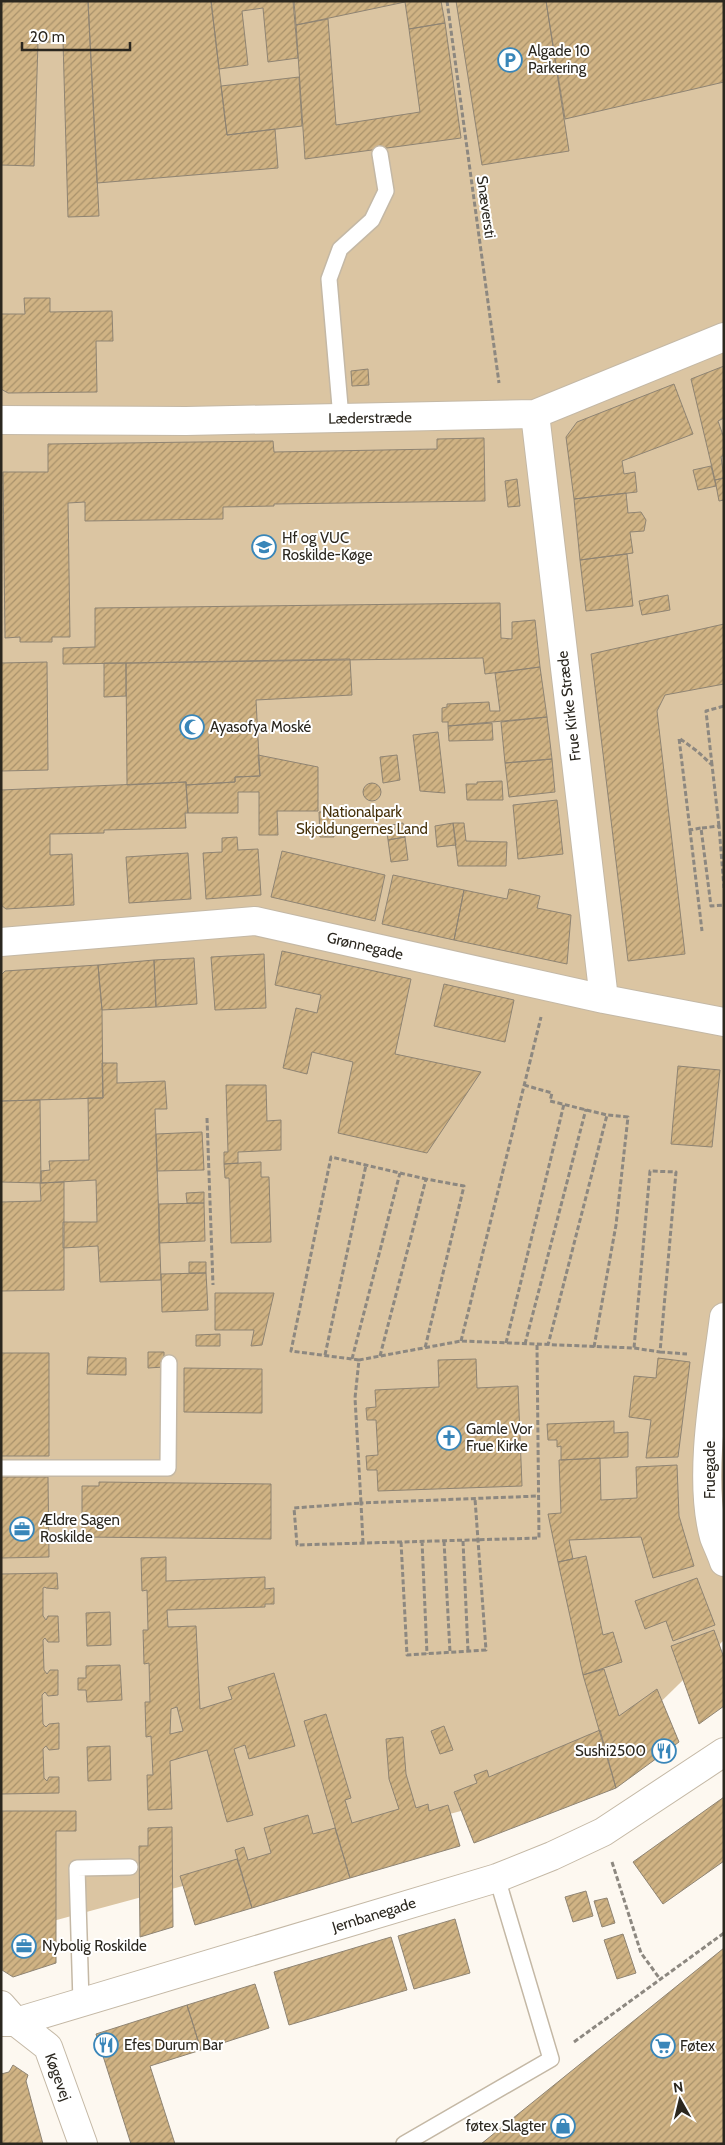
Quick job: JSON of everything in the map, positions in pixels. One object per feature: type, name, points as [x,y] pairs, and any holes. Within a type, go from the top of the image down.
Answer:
[{"type":"street","name":"Læderstræde","points":[[1,420],[186,421],[535,414],[724,337]]},
{"type":"street","name":"Frue Kirke Stræde","points":[[535,414],[604,999]]},
{"type":"street","name":"Grønnegade","points":[[1,942],[255,921],[548,987],[724,1022]]},
{"type":"street","name":"Fruegade","points":[[724,1317],[707,1458],[708,1498],[714,1536],[724,1562]]},
{"type":"street","name":"Jernbanegade","points":[[6,2016],[81,2002],[497,1878],[552,1856],[603,1832],[724,1752]]},
{"type":"street","name":"Køgevej","points":[[6,2016],[48,2047],[83,2144]]},
{"type":"lane","points":[[341,418],[329,278],[340,249],[372,220],[386,191],[380,154]]},
{"type":"lane","points":[[1,1468],[168,1468],[169,1363]]},
{"type":"lane","points":[[81,2002],[76,1868],[130,1867]]},
{"type":"lane","points":[[404,2144],[552,2059],[497,1878]]},
{"type":"path","name":"Snæversti","points":[[447,1],[503,416]]},
{"type":"path","points":[[724,706],[706,711],[722,843],[724,888]]},
{"type":"path","points":[[702,931],[678,738],[697,751],[712,766]]},
{"type":"path","points":[[690,830],[719,826]]},
{"type":"path","points":[[701,828],[711,906],[724,905]]},
{"type":"path","points":[[461,1341],[548,987]]},
{"type":"path","points":[[524,1085],[552,1093],[550,1101],[607,1115],[628,1117],[616,1225],[594,1347]]},
{"type":"path","points":[[506,1343],[564,1104]]},
{"type":"path","points":[[525,1344],[586,1109]]},
{"type":"path","points":[[548,1345],[607,1115]]},
{"type":"path","points":[[207,1118],[213,1285]]},
{"type":"path","points":[[425,1348],[464,1186],[331,1157],[291,1351],[360,1360],[380,1356],[425,1348],[461,1341],[634,1348],[660,1352],[676,1172],[650,1171],[634,1348]]},
{"type":"path","points":[[325,1356],[366,1165]]},
{"type":"path","points":[[352,1359],[400,1173]]},
{"type":"path","points":[[380,1356],[426,1179]]},
{"type":"path","points":[[537,1344],[539,1538],[297,1545],[294,1508],[361,1503],[538,1496]]},
{"type":"path","points":[[360,1360],[355,1398],[364,1543]]},
{"type":"path","points":[[401,1542],[407,1655],[486,1650],[477,1540],[476,1499]]},
{"type":"path","points":[[444,1541],[450,1652]]},
{"type":"path","points":[[463,1541],[468,1651]]},
{"type":"path","points":[[422,1542],[427,1654]]},
{"type":"path","points":[[603,1832],[641,1953],[660,1978]]},
{"type":"path","points":[[552,2059],[660,1978],[724,1933]]},
{"type":"green space","name":"Nationalpark Skjoldungernes Land","points":[[1,1],[724,1],[724,1640],[583,1778],[1,1935]]},
{"type":"building","points":[[1,1],[88,1],[99,216],[68,217],[63,41],[38,43],[34,166],[1,165]]},
{"type":"building","points":[[88,1],[211,1],[227,135],[275,129],[278,168],[97,183]]},
{"type":"building","points":[[211,1],[293,1],[298,58],[268,62],[263,8],[242,11],[248,65],[219,69]]},
{"type":"building","points":[[294,1],[441,1],[445,23],[409,29],[405,2],[296,25]]},
{"type":"building","name":"Algade 10 Parkering","points":[[456,1],[546,1],[569,151],[482,165]]},
{"type":"building","points":[[546,1],[724,1],[724,82],[565,119]]},
{"type":"building","points":[[328,19],[336,125],[420,112],[409,29],[445,23],[461,138],[305,159],[296,25]]},
{"type":"building","points":[[299,77],[302,126],[227,135],[221,86]]},
{"type":"building","points":[[24,298],[50,298],[50,312],[112,311],[113,341],[96,341],[97,392],[8,393],[1,389],[1,314],[25,314]]},
{"type":"building","points":[[724,366],[724,418],[718,421],[724,438],[724,455],[721,457],[724,478],[715,480],[691,379]]},
{"type":"building","points":[[368,369],[369,385],[352,386],[351,371]]},
{"type":"building","points":[[674,384],[693,434],[622,461],[624,474],[635,472],[637,492],[574,499],[566,437],[577,422]]},
{"type":"building","name":"Hf og VUC Roskilde-Køge","points":[[484,438],[485,501],[274,504],[274,506],[223,507],[223,519],[85,521],[85,502],[68,503],[70,637],[52,637],[52,642],[20,642],[20,637],[5,638],[3,472],[48,472],[48,444],[273,441],[274,452],[437,449],[437,439]]},
{"type":"building","points":[[711,466],[716,486],[698,490],[693,470]]},
{"type":"building","points":[[724,478],[724,500],[719,501],[715,480]]},
{"type":"building","points":[[517,479],[520,506],[508,507],[505,481]]},
{"type":"building","points":[[626,493],[628,513],[641,512],[646,520],[644,531],[630,532],[633,553],[580,560],[574,499]]},
{"type":"building","points":[[627,554],[633,606],[586,611],[580,560]]},
{"type":"building","points":[[668,595],[670,610],[642,615],[639,601]]},
{"type":"building","name":"Hf og VUC Roskilde-Køge","points":[[500,603],[501,638],[512,639],[512,622],[535,620],[540,667],[485,674],[483,658],[63,664],[63,648],[95,647],[95,608]]},
{"type":"building","points":[[724,624],[724,684],[665,695],[657,711],[685,954],[628,961],[591,654]]},
{"type":"building","name":"Ayasofya Moské","points":[[350,659],[352,695],[256,700],[260,776],[235,777],[235,782],[186,785],[186,782],[127,785],[126,663]]},
{"type":"building","points":[[47,662],[48,770],[1,771],[1,663]]},
{"type":"building","points":[[104,663],[126,663],[126,696],[104,697]]},
{"type":"building","points":[[540,667],[547,717],[448,726],[448,722],[442,722],[442,708],[447,707],[447,704],[489,702],[490,711],[500,711],[495,673]]},
{"type":"building","points":[[547,717],[552,759],[505,763],[501,722]]},
{"type":"building","points":[[492,723],[493,740],[449,741],[448,726]]},
{"type":"building","points":[[438,732],[445,793],[420,791],[413,735]]},
{"type":"building","points":[[258,755],[318,767],[318,811],[277,811],[278,835],[259,835],[259,792],[238,792],[238,813],[188,813],[186,785],[235,782],[235,777],[260,776]]},
{"type":"building","points":[[397,755],[400,780],[383,783],[380,757]]},
{"type":"building","points":[[552,759],[555,792],[509,797],[505,763]]},
{"type":"building","points":[[502,781],[503,800],[467,800],[466,784]]},
{"type":"building","points":[[186,782],[188,813],[185,813],[186,828],[104,830],[104,833],[50,834],[50,855],[72,854],[74,905],[6,909],[1,905],[1,790]]},
{"type":"building","points":[[368,783],[376,783],[381,788],[379,799],[368,801],[363,796],[363,788]]},
{"type":"building","points":[[557,800],[563,854],[518,859],[513,805]]},
{"type":"building","points":[[333,811],[334,837],[320,837],[319,812]]},
{"type":"building","points":[[403,823],[405,837],[388,840],[386,826]]},
{"type":"building","points":[[453,823],[456,845],[437,847],[435,826]]},
{"type":"building","points":[[453,823],[464,823],[466,841],[507,842],[506,866],[458,866]]},
{"type":"building","points":[[237,837],[238,850],[258,849],[261,895],[206,899],[203,853],[222,852],[222,838]]},
{"type":"building","points":[[405,837],[408,860],[391,862],[388,840]]},
{"type":"building","points":[[282,851],[385,875],[375,921],[271,897]]},
{"type":"building","points":[[188,853],[191,899],[129,903],[126,857]]},
{"type":"building","points":[[393,875],[464,890],[454,940],[382,924]]},
{"type":"building","points":[[509,889],[540,896],[537,908],[571,915],[567,964],[454,940],[464,890],[507,899]]},
{"type":"building","points":[[282,951],[411,979],[395,1054],[481,1072],[427,1153],[338,1133],[353,1062],[312,1052],[307,1074],[283,1068],[296,1008],[317,1013],[321,995],[275,985]]},
{"type":"building","points":[[264,954],[266,1008],[215,1010],[211,957]]},
{"type":"building","points":[[194,958],[197,1004],[156,1007],[154,960]]},
{"type":"building","points":[[154,960],[156,1007],[102,1010],[98,965]]},
{"type":"building","points":[[98,965],[102,1010],[103,1098],[1,1101],[1,975],[5,971]]},
{"type":"building","points":[[444,984],[514,1000],[505,1042],[434,1026]]},
{"type":"building","points":[[102,1063],[117,1063],[117,1083],[165,1081],[167,1109],[155,1109],[161,1280],[100,1282],[98,1246],[63,1248],[63,1222],[97,1222],[96,1180],[41,1183],[41,1171],[50,1170],[49,1161],[89,1160],[88,1098],[103,1098]]},
{"type":"building","points":[[678,1066],[720,1070],[712,1147],[671,1144]]},
{"type":"building","points":[[226,1085],[266,1085],[267,1121],[281,1120],[281,1150],[238,1152],[238,1163],[224,1164],[224,1152],[228,1152]]},
{"type":"building","points":[[40,1100],[41,1183],[1,1182],[1,1101]]},
{"type":"building","points":[[202,1132],[204,1170],[157,1171],[156,1134]]},
{"type":"building","points":[[261,1162],[261,1177],[269,1177],[271,1242],[231,1243],[229,1178],[225,1178],[224,1164]]},
{"type":"building","points":[[64,1182],[64,1290],[1,1291],[1,1202],[41,1201],[40,1183]]},
{"type":"building","points":[[204,1192],[204,1203],[187,1203],[186,1193]]},
{"type":"building","points":[[204,1203],[205,1241],[159,1243],[159,1204]]},
{"type":"building","points":[[189,1262],[206,1262],[206,1273],[189,1273]]},
{"type":"building","points":[[206,1273],[208,1310],[162,1312],[161,1274]]},
{"type":"building","points":[[215,1293],[274,1293],[262,1345],[251,1346],[254,1330],[215,1330]]},
{"type":"building","points":[[220,1334],[220,1346],[196,1346],[196,1335]]},
{"type":"building","points":[[148,1352],[164,1352],[164,1367],[148,1368]]},
{"type":"building","points":[[1,1353],[49,1353],[49,1456],[1,1456]]},
{"type":"building","points":[[88,1357],[126,1358],[126,1375],[87,1374]]},
{"type":"building","points":[[658,1358],[690,1362],[678,1457],[646,1458],[651,1420],[629,1417],[634,1376],[656,1378]]},
{"type":"building","name":"Gamle Vor Frue Kirke","points":[[476,1359],[477,1388],[518,1386],[522,1486],[378,1491],[377,1470],[367,1470],[366,1456],[378,1455],[376,1420],[367,1420],[366,1408],[376,1407],[375,1390],[439,1387],[438,1360]]},
{"type":"building","points":[[184,1368],[262,1369],[262,1413],[184,1412]]},
{"type":"building","points":[[614,1421],[614,1433],[628,1432],[628,1457],[561,1460],[561,1446],[557,1447],[557,1440],[548,1440],[547,1424]]},
{"type":"building","points":[[600,1458],[601,1500],[637,1498],[636,1467],[677,1465],[679,1516],[694,1566],[653,1578],[641,1537],[569,1540],[573,1559],[558,1562],[548,1514],[561,1513],[559,1460]]},
{"type":"building","points":[[1,1477],[48,1477],[49,1557],[1,1558]]},
{"type":"building","points":[[99,1482],[271,1484],[271,1539],[82,1537],[82,1486],[99,1486]]},
{"type":"building","points":[[586,1556],[603,1635],[613,1632],[622,1662],[583,1675],[558,1562]]},
{"type":"building","points":[[166,1557],[166,1581],[265,1577],[265,1589],[274,1588],[274,1604],[265,1604],[265,1607],[167,1610],[168,1627],[196,1626],[200,1709],[232,1699],[228,1687],[274,1673],[295,1746],[249,1759],[245,1745],[234,1749],[253,1815],[227,1822],[207,1750],[170,1761],[172,1809],[148,1810],[147,1775],[153,1775],[151,1736],[146,1737],[145,1702],[150,1702],[149,1663],[144,1664],[143,1630],[148,1630],[147,1590],[142,1591],[141,1558]],"holes":[[[177,1707],[183,1731],[170,1734],[171,1709]]]},
{"type":"building","points":[[57,1573],[58,1589],[43,1588],[43,1616],[46,1620],[48,1616],[58,1616],[59,1642],[48,1642],[45,1638],[43,1640],[44,1670],[47,1674],[50,1670],[58,1670],[58,1695],[48,1696],[45,1692],[42,1695],[43,1724],[46,1727],[49,1724],[59,1723],[59,1749],[49,1750],[46,1746],[43,1749],[44,1778],[47,1781],[49,1777],[59,1777],[59,1793],[1,1794],[1,1574]]},
{"type":"building","points":[[697,1578],[715,1625],[673,1641],[666,1621],[645,1629],[635,1601]]},
{"type":"building","points":[[110,1612],[111,1645],[87,1646],[86,1613]]},
{"type":"building","points":[[714,1630],[724,1658],[724,1706],[699,1724],[671,1646]]},
{"type":"building","points":[[120,1665],[122,1700],[87,1702],[86,1690],[78,1690],[78,1678],[86,1678],[86,1666]]},
{"type":"building","points":[[604,1669],[619,1716],[657,1689],[679,1742],[616,1788],[583,1675]]},
{"type":"building","points":[[326,1714],[351,1798],[345,1800],[352,1823],[399,1809],[389,1779],[386,1739],[403,1737],[406,1774],[416,1808],[428,1804],[429,1811],[448,1805],[460,1846],[350,1878],[304,1721]]},
{"type":"building","points":[[444,1726],[453,1750],[440,1754],[431,1731]]},
{"type":"building","points":[[600,1730],[616,1788],[474,1843],[454,1792],[477,1783],[474,1775],[487,1770],[489,1777]]},
{"type":"building","points":[[110,1746],[111,1780],[88,1781],[87,1747]]},
{"type":"building","points":[[724,1797],[724,1861],[663,1904],[633,1862]]},
{"type":"building","points":[[2,1811],[76,1811],[76,1831],[56,1831],[56,1963],[13,1977],[2,1970]]},
{"type":"building","points":[[308,1815],[313,1834],[335,1828],[350,1878],[252,1908],[235,1850],[244,1847],[248,1860],[271,1853],[264,1828]]},
{"type":"building","points":[[172,1827],[173,1927],[140,1937],[139,1846],[148,1846],[148,1828]]},
{"type":"building","points":[[237,1859],[252,1908],[195,1925],[180,1876]]},
{"type":"building","points":[[586,1891],[593,1916],[573,1922],[565,1897]]},
{"type":"building","points":[[607,1898],[615,1923],[602,1927],[594,1901]]},
{"type":"building","points":[[455,1919],[470,1973],[414,1989],[398,1936]]},
{"type":"building","points":[[623,1934],[636,1973],[617,1979],[604,1940]]},
{"type":"building","points":[[391,1937],[407,1990],[289,2025],[274,1972]]},
{"type":"building","name":"Føtex","points":[[724,1948],[724,2144],[481,2144]]},
{"type":"building","points":[[255,1984],[269,2028],[201,2050],[187,2005]]},
{"type":"building","points":[[187,2005],[201,2050],[150,2066],[175,2144],[131,2144],[96,2034]]},
{"type":"building","points":[[13,2065],[28,2075],[26,2081],[43,2144],[1,2144],[1,2074],[9,2072]]},
{"type":"place","name":"Algade 10 Parkering","points":[[510,60]]},
{"type":"place","name":"Hf og VUC Roskilde-Køge","points":[[264,547]]},
{"type":"place","name":"Ayasofya Moské","points":[[192,727]]},
{"type":"place","name":"Gamle Vor Frue Kirke","points":[[449,1438]]},
{"type":"place","name":"Ældre Sagen Roskilde","points":[[22,1529]]},
{"type":"place","name":"Sushi2500","points":[[664,1751]]},
{"type":"place","name":"Nybolig Roskilde","points":[[24,1946]]},
{"type":"place","name":"Efes Durum Bar","points":[[106,2045]]},
{"type":"place","name":"Føtex","points":[[663,2046]]},
{"type":"place","name":"føtex Slagter","points":[[563,2126]]}]
